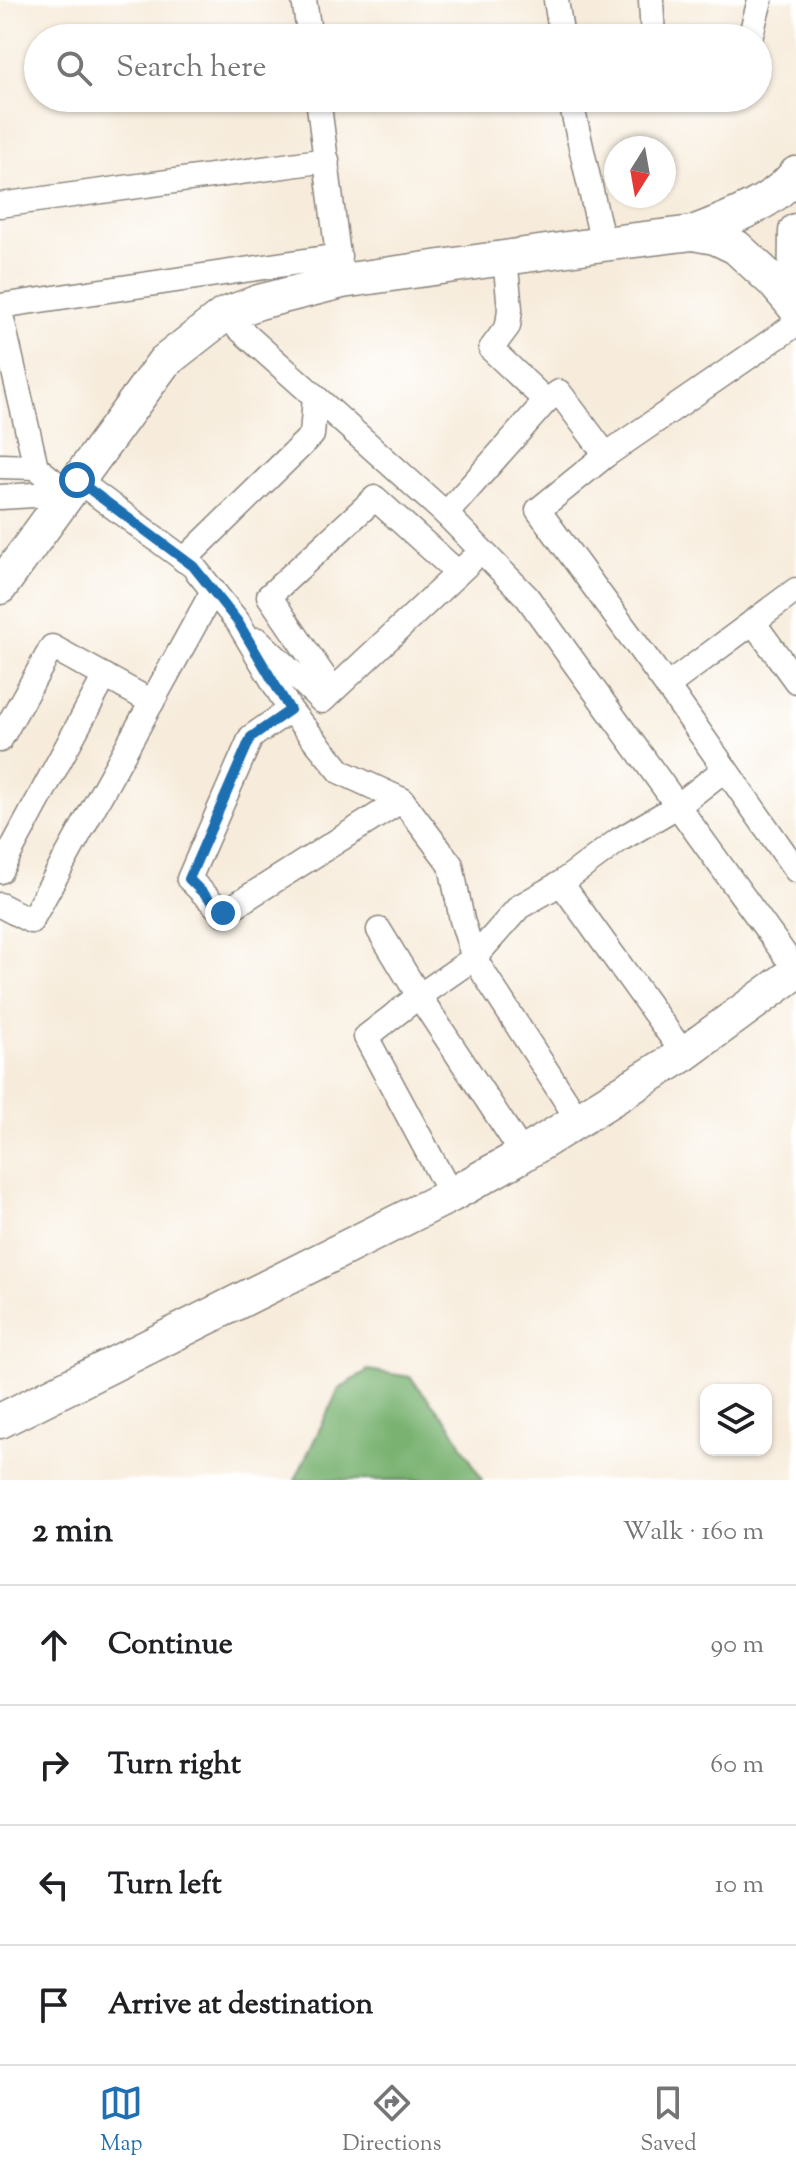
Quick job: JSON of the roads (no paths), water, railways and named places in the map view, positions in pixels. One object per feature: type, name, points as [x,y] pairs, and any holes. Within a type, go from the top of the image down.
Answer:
[{"type":"street","points":[[304,0],[308,24]]},
{"type":"street","points":[[556,0],[560,24]]},
{"type":"street","points":[[651,0],[652,24]]},
{"type":"street","points":[[754,24],[760,0]]},
{"type":"street","points":[[320,112],[340,268]]},
{"type":"street","points":[[573,112],[603,244]]},
{"type":"street","points":[[0,205],[327,160]]},
{"type":"street","points":[[693,233],[768,198],[796,174]]},
{"type":"street","points":[[796,231],[796,307]]},
{"type":"street","points":[[36,467],[0,308],[340,268],[505,258],[693,233],[715,237],[736,247],[796,307]]},
{"type":"street","points":[[505,258],[510,309],[508,326],[491,349],[546,401]]},
{"type":"street","points":[[0,587],[164,362],[224,315],[340,268]]},
{"type":"street","points":[[0,1421],[451,1195],[579,1121],[684,1054],[796,971],[527,597],[446,514],[224,315]]},
{"type":"street","points":[[796,324],[606,455],[538,510],[796,870]]},
{"type":"street","points":[[446,514],[546,401],[559,392],[606,455]]},
{"type":"street","points":[[184,560],[312,435],[315,397]]},
{"type":"street","points":[[0,466],[36,467],[73,486],[193,566],[238,622],[322,701],[480,552]]},
{"type":"street","points":[[0,497],[73,486]]},
{"type":"street","points":[[333,690],[269,596],[375,498],[458,573]]},
{"type":"street","points":[[667,686],[796,590]]},
{"type":"street","points":[[0,905],[31,921],[213,591]]},
{"type":"street","points":[[238,622],[290,710],[341,772],[402,800],[451,865],[462,920],[474,958],[579,1121]]},
{"type":"street","points":[[753,622],[796,681]]},
{"type":"street","points":[[0,740],[52,647],[152,702]]},
{"type":"street","points":[[0,871],[105,676]]},
{"type":"street","points":[[290,710],[251,737],[189,879],[223,913],[402,800]]},
{"type":"street","points":[[451,1195],[366,1037],[474,958],[519,907],[561,883],[619,840],[679,805],[725,769]]},
{"type":"street","points":[[561,883],[684,1054]]},
{"type":"street","points":[[379,930],[523,1154]]}]
